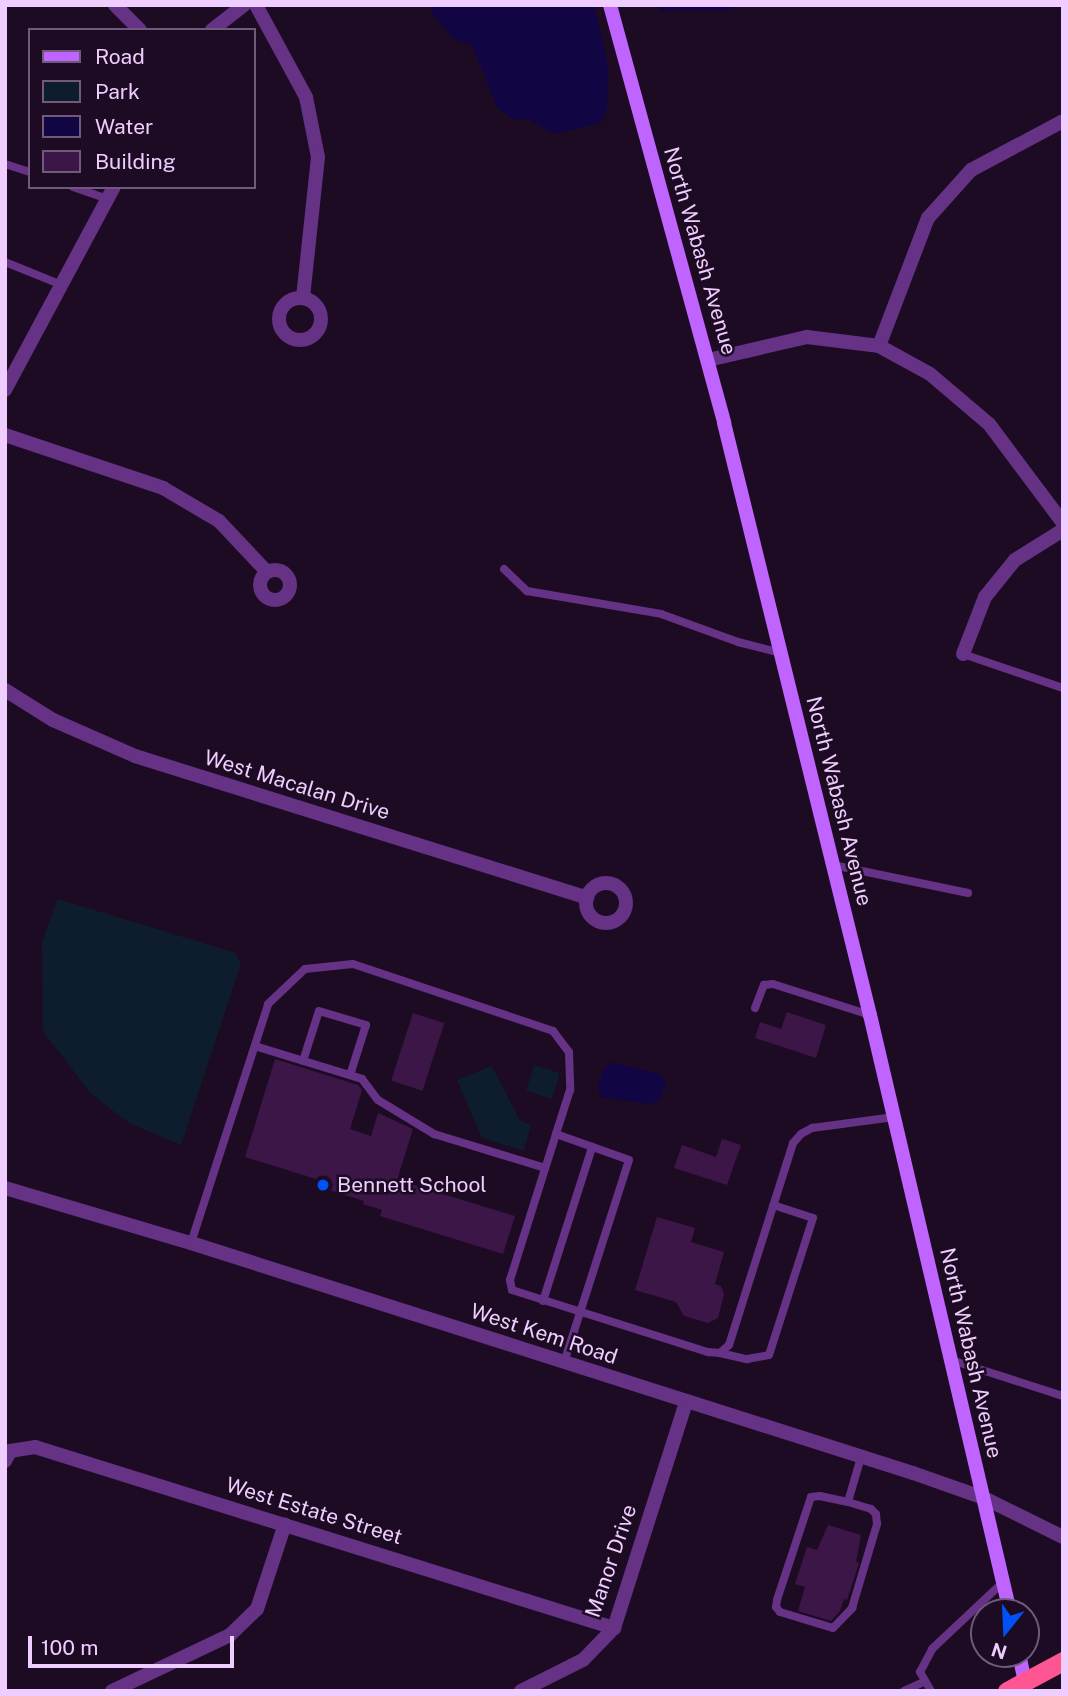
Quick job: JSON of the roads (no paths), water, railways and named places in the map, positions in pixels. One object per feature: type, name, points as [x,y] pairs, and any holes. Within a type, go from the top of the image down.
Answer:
[{"type":"highway","points":[[1007,1691],[1063,1661]]},
{"type":"main road","name":"North Wabash Avenue","points":[[610,5],[709,360],[870,1015],[1007,1598]]},
{"type":"main road","points":[[1022,1668],[1026,1682]]},
{"type":"street","points":[[116,5],[138,28]]},
{"type":"street","points":[[215,28],[244,5]]},
{"type":"street","points":[[256,5],[306,97],[318,157],[303,298]]},
{"type":"street","points":[[879,346],[928,218],[971,170],[1063,121]]},
{"type":"street","points":[[5,390],[110,193]]},
{"type":"street","points":[[709,360],[807,337],[879,346],[930,374],[989,424],[1063,523]]},
{"type":"street","points":[[5,435],[163,488],[219,521],[267,572]]},
{"type":"street","points":[[963,654],[985,597],[1015,560],[1063,530]]},
{"type":"street","name":"West Macalan Drive","points":[[5,690],[53,720],[135,756],[587,898]]},
{"type":"street","name":"West Kem Road","points":[[5,1188],[191,1243],[861,1457],[984,1498],[1063,1537]]},
{"type":"street","name":"Manor Drive","points":[[521,1691],[583,1660],[614,1628],[686,1402]]},
{"type":"street","name":"West Estate Street","points":[[5,1461],[10,1451],[34,1447],[614,1628]]},
{"type":"street","points":[[112,1691],[230,1635],[257,1609],[285,1524]]},
{"type":"lane","points":[[5,164],[28,171]]},
{"type":"lane","points":[[85,189],[110,193]]},
{"type":"lane","points":[[5,262],[62,285]]},
{"type":"lane","points":[[504,569],[527,590],[661,614],[738,642],[781,653]]},
{"type":"lane","points":[[963,654],[1063,688]]},
{"type":"lane","points":[[833,864],[968,893]]},
{"type":"lane","points":[[191,1243],[268,1004],[304,970],[353,964],[553,1031],[569,1052],[570,1090],[510,1280],[512,1290],[518,1294],[708,1352],[747,1359],[769,1355],[813,1218],[773,1205]]},
{"type":"lane","points":[[755,1008],[764,985],[773,984],[870,1015]]},
{"type":"lane","points":[[303,1061],[319,1011],[354,1021],[366,1025],[349,1075]]},
{"type":"lane","points":[[255,1046],[362,1079],[378,1100],[434,1134],[545,1168]]},
{"type":"lane","points":[[720,1353],[729,1345],[793,1143],[801,1133],[812,1128],[894,1117]]},
{"type":"lane","points":[[556,1134],[629,1160],[564,1362]]},
{"type":"lane","points":[[543,1301],[592,1147]]},
{"type":"lane","points":[[951,1360],[1063,1396]]},
{"type":"lane","points":[[848,1502],[861,1457]]},
{"type":"lane","points":[[820,1496],[848,1502],[876,1514],[877,1524],[852,1608],[833,1628],[780,1612],[776,1607],[777,1600],[811,1497],[820,1496]]},
{"type":"lane","points":[[931,1691],[920,1672],[932,1649],[1003,1583]]},
{"type":"lane","points":[[904,1691],[925,1681]]},
{"type":"water","points":[[430,5],[594,5],[608,65],[607,110],[601,123],[555,134],[530,120],[513,119],[497,107],[472,45],[453,39],[432,13]]},
{"type":"water","points":[[654,5],[736,5],[727,11],[662,11]]},
{"type":"water","points":[[612,1062],[660,1074],[666,1081],[660,1101],[647,1104],[601,1097],[598,1086],[605,1067]]},
{"type":"place","name":"Bennett School","points":[[323,1185]]}]
